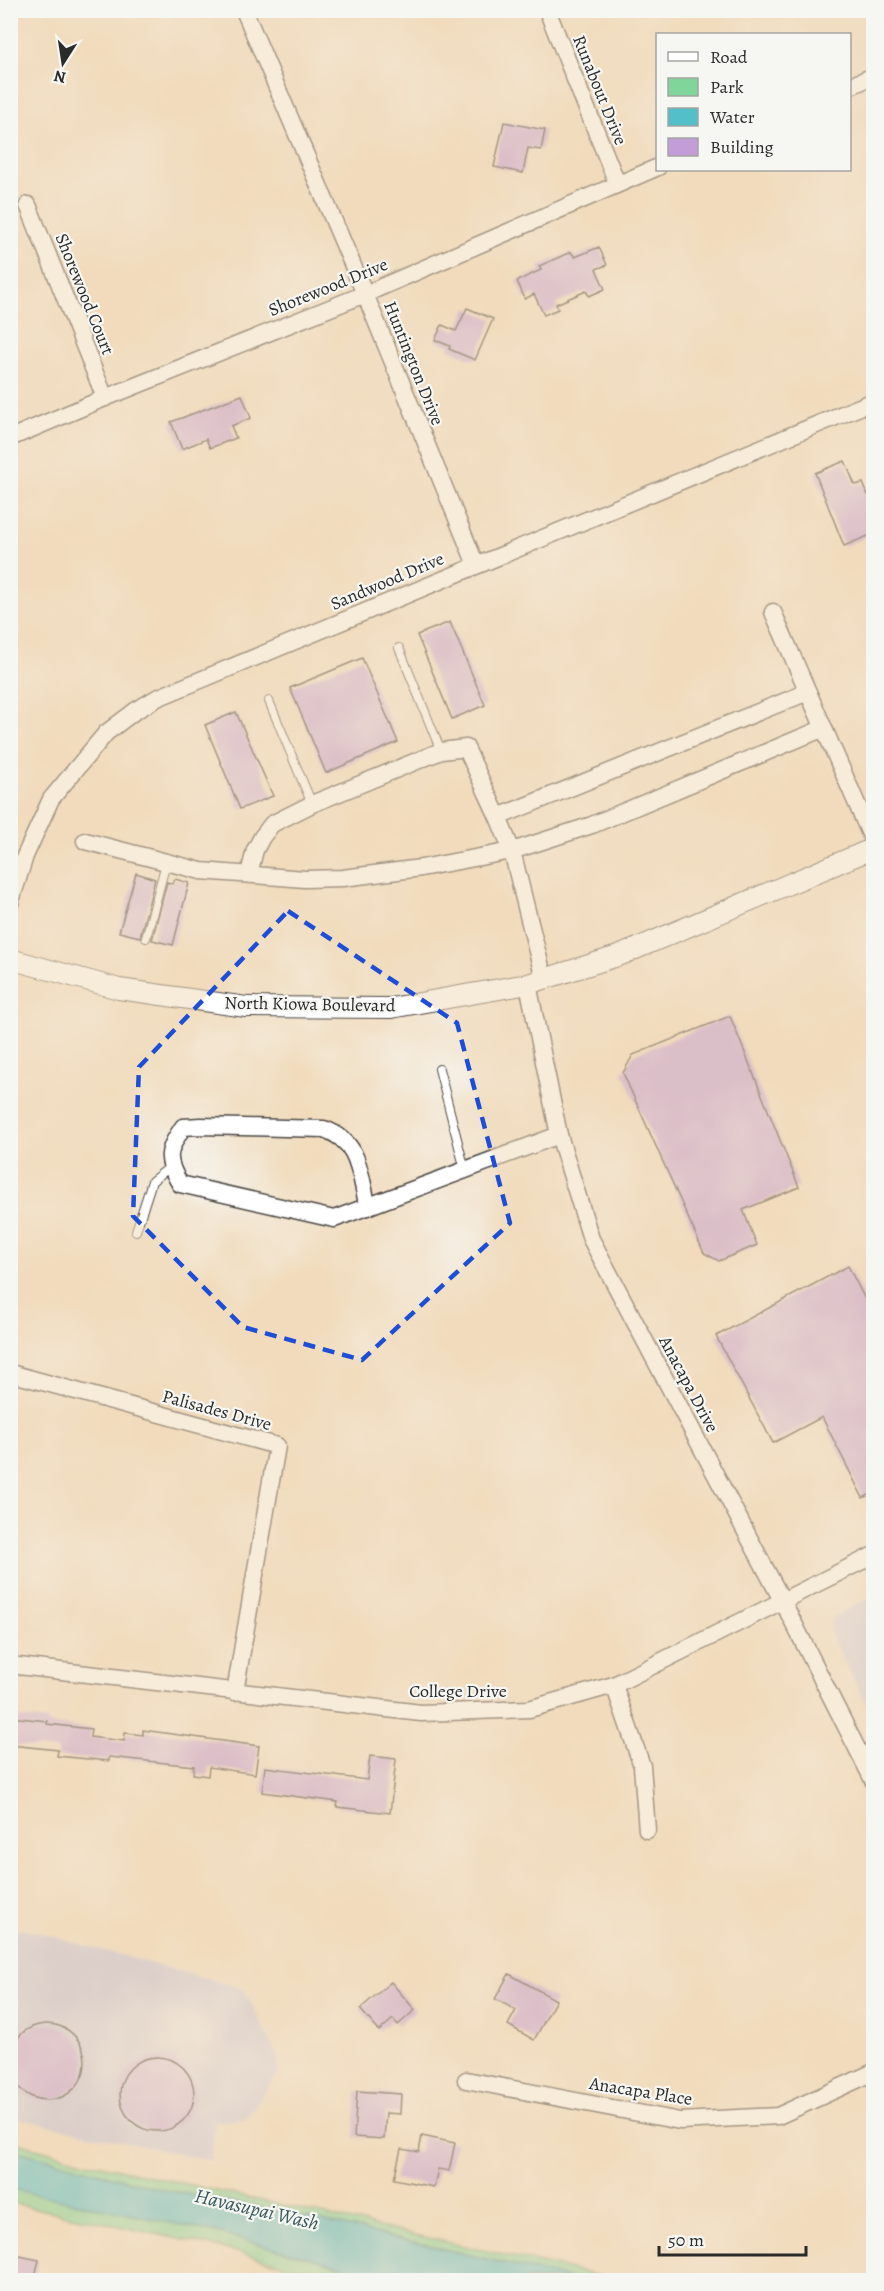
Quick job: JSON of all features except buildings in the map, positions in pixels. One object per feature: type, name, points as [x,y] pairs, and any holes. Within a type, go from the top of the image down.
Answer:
[{"type":"street","name":"Huntington Drive","points":[[244,10],[365,294],[476,565]]},
{"type":"street","name":"Runabout Drive","points":[[547,10],[617,183]]},
{"type":"street","points":[[851,85],[873,76]]},
{"type":"street","name":"Shorewood Drive","points":[[10,438],[365,294],[656,166]]},
{"type":"street","name":"Shorewood Court","points":[[28,205],[105,398]]},
{"type":"street","name":"Sandwood Drive","points":[[10,904],[25,856],[51,799],[106,733],[157,698],[873,401]]},
{"type":"street","points":[[773,612],[873,843]]},
{"type":"street","points":[[498,817],[808,692]]},
{"type":"street","points":[[85,841],[201,871],[305,879],[343,878],[421,868],[512,851],[592,825],[824,728]]},
{"type":"street","name":"Anacapa Drive","points":[[441,751],[466,748],[512,851],[536,981],[559,1136],[591,1239],[783,1602],[873,1782]]},
{"type":"street","points":[[249,874],[255,850],[272,825],[312,804],[441,751]]},
{"type":"street","name":"North Kiowa Boulevard","points":[[10,959],[119,989],[246,1007],[391,1008],[536,981],[621,955],[873,848]]},
{"type":"street","points":[[368,1207],[353,1148],[340,1134],[324,1129],[183,1127],[171,1145],[170,1167],[180,1184],[334,1219],[368,1207],[465,1170],[559,1136]]},
{"type":"street","name":"Palisades Drive","points":[[10,1373],[277,1446],[235,1692]]},
{"type":"street","name":"College Drive","points":[[10,1665],[421,1713],[529,1710],[614,1685],[873,1555]]},
{"type":"street","points":[[614,1685],[642,1766],[647,1830]]},
{"type":"street","name":"Anacapa Place","points":[[466,2080],[680,2121],[778,2116],[873,2072]]},
{"type":"lane","points":[[399,648],[441,751]]},
{"type":"lane","points":[[269,701],[312,804]]},
{"type":"lane","points":[[146,938],[166,863]]},
{"type":"lane","points":[[439,1069],[465,1170]]},
{"type":"lane","points":[[136,1231],[152,1181],[170,1167]]},
{"type":"highlighted area","points":[[288,911],[457,1023],[510,1223],[362,1360],[243,1327],[133,1216],[139,1067]]},
{"type":"shaded area","points":[[873,1596],[873,1717],[830,1633],[830,1622],[834,1617]]},
{"type":"shaded area","points":[[22,1928],[244,1989],[278,2057],[278,2074],[245,2119],[215,2122],[211,2161],[11,2117],[11,1933]]},
{"type":"green space","points":[[10,2141],[83,2161],[617,2280],[341,2280],[225,2249],[11,2203]]},
{"type":"water","name":"Havasupai Wash","points":[[10,2149],[164,2190],[276,2210],[577,2280],[393,2280],[218,2233],[11,2189]]}]
